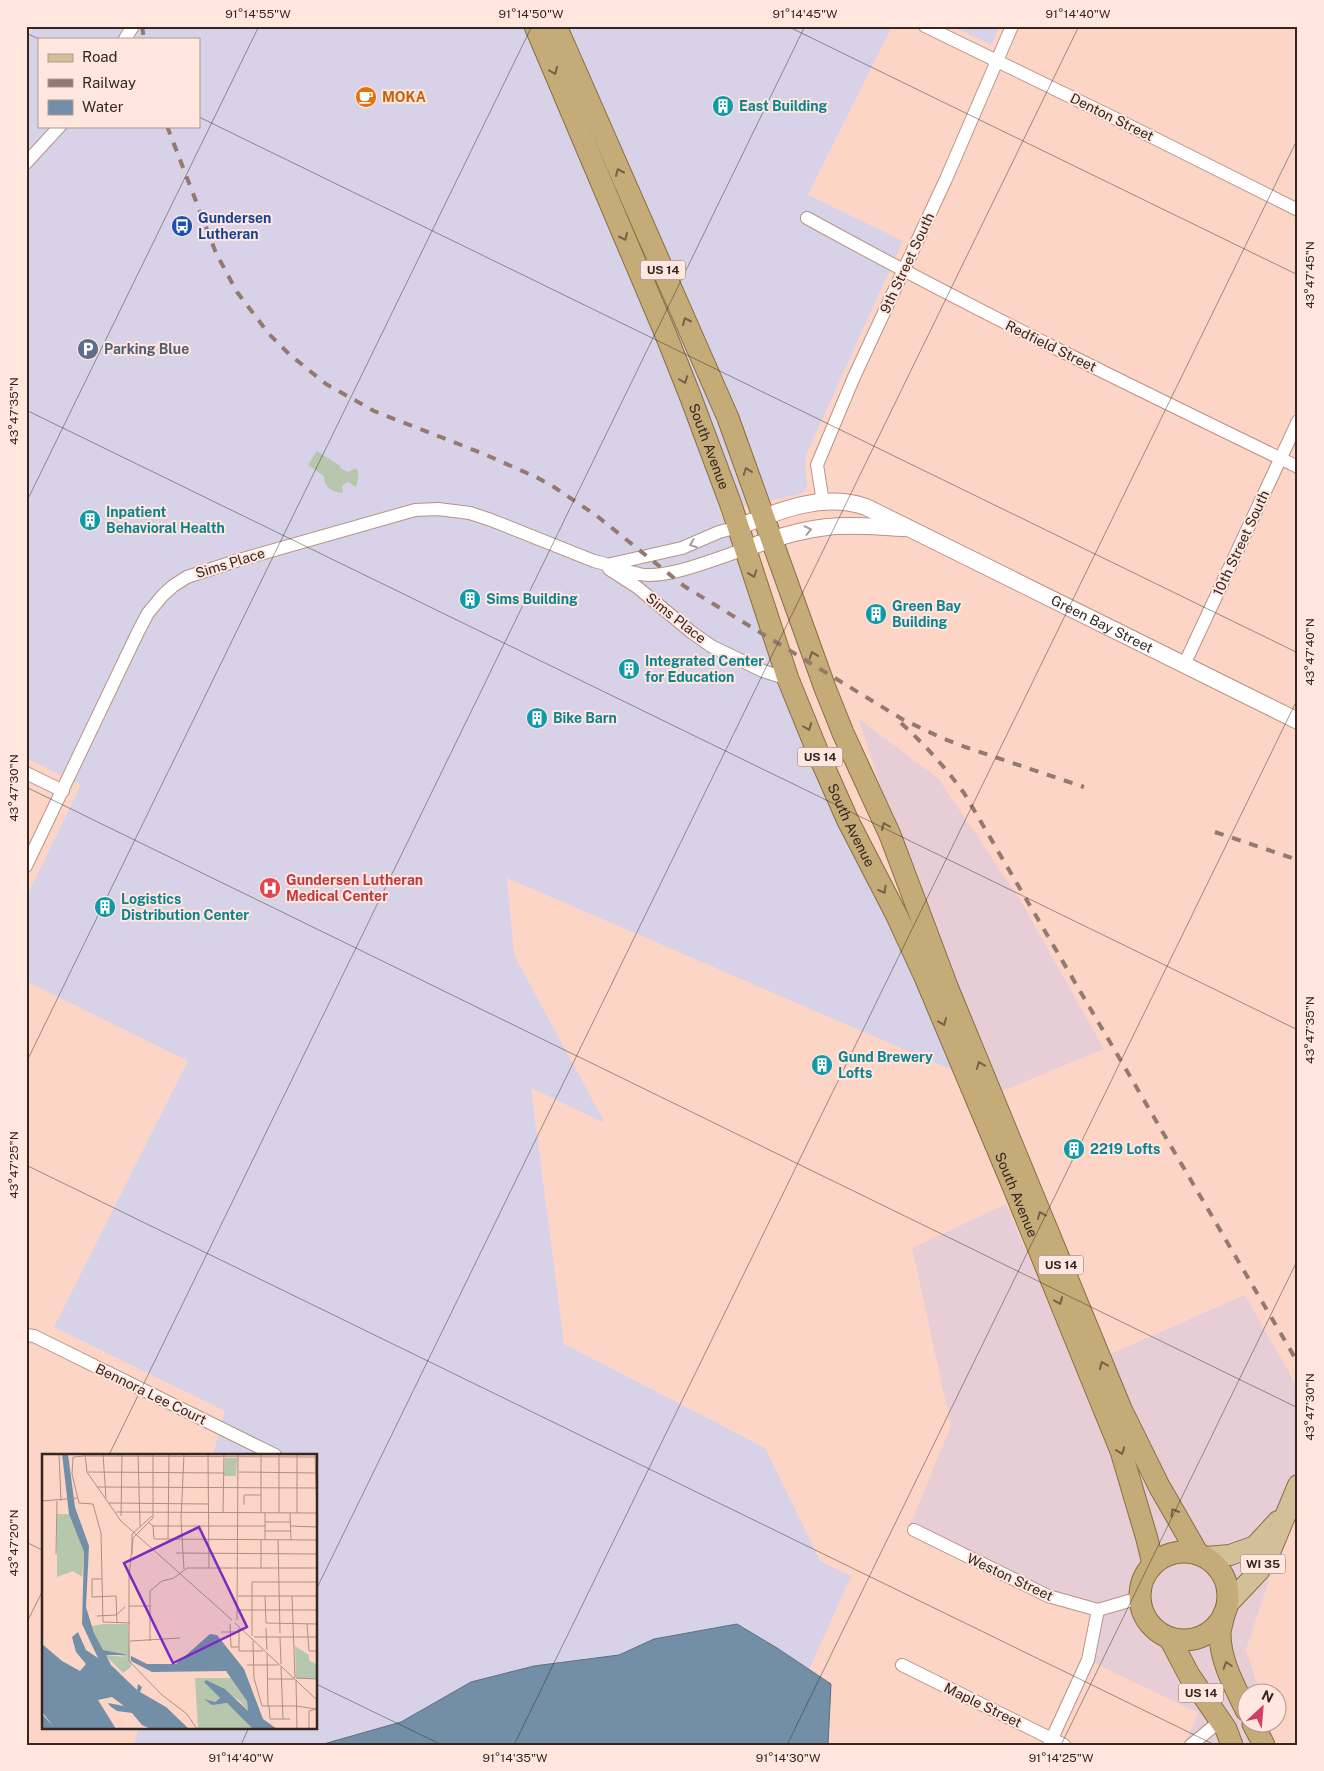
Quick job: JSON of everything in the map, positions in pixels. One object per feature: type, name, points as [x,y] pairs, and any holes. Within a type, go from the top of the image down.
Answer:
[{"type":"highway","name":"South Avenue","points":[[535,26],[666,335],[731,505],[788,679],[821,760],[848,821],[896,914],[925,977],[1121,1451],[1153,1564]]},
{"type":"highway","name":"South Avenue","points":[[556,26],[728,418],[828,697],[890,835],[948,989],[1121,1409],[1159,1486],[1202,1556],[1220,1570],[1224,1578],[1227,1587],[1226,1609],[1220,1633],[1222,1651],[1236,1689]]},
{"type":"highway","points":[[1139,1598],[1140,1586],[1144,1576],[1159,1559],[1169,1554],[1188,1552],[1202,1556]]},
{"type":"highway","name":"US 14","points":[[1139,1598],[1146,1620],[1153,1628],[1170,1639],[1189,1675],[1226,1730],[1232,1745]]},
{"type":"highway","points":[[1170,1639],[1184,1641],[1206,1635],[1220,1622],[1226,1609]]},
{"type":"main road","name":"WI 35","points":[[1226,1609],[1259,1571],[1271,1550],[1298,1485]]},
{"type":"main road","name":"WI 35","points":[[1202,1556],[1230,1555],[1255,1546],[1285,1514]]},
{"type":"street","points":[[126,38],[133,26]]},
{"type":"street","name":"Denton Street","points":[[925,26],[1298,210]]},
{"type":"street","name":"9th Street South","points":[[823,502],[816,465],[902,271],[946,179],[1012,26]]},
{"type":"street","points":[[26,163],[58,128]]},
{"type":"street","name":"Redfield Street","points":[[807,218],[902,271],[1020,331],[1298,467]]},
{"type":"street","name":"10th Street South","points":[[1184,665],[1298,421]]},
{"type":"street","name":"Green Bay Street","points":[[738,528],[796,506],[823,502],[852,502],[884,515],[1298,721]]},
{"type":"street","name":"Sims Place","points":[[26,866],[148,613],[173,586],[187,577],[239,560],[407,512],[438,509],[470,513],[594,561],[636,587],[711,646],[763,671],[788,679]]},
{"type":"street","name":"Green Bay Street","points":[[745,549],[772,539],[826,527],[908,528]]},
{"type":"street","name":"Sims Place","points":[[609,564],[682,548],[719,532],[738,528]]},
{"type":"street","name":"Sims Place","points":[[594,561],[639,574],[667,573],[745,549]]},
{"type":"street","points":[[26,774],[63,791]]},
{"type":"street","name":"Bennora Lee Court","points":[[26,1335],[34,1336],[272,1454]]},
{"type":"street","name":"Weston Street","points":[[914,1530],[1048,1596],[1098,1610]]},
{"type":"street","points":[[1050,1742],[1088,1660],[1098,1610],[1139,1598]]},
{"type":"street","name":"Maple Street","points":[[902,1665],[1050,1742],[1064,1745]]},
{"type":"street","points":[[1191,1745],[1220,1721]]},
{"type":"shaded area","name":"Gundersen Lutheran Medical Center","points":[[34,26],[892,26],[808,195],[903,241],[807,453],[805,464],[807,489],[800,494],[720,512],[764,627],[959,1073],[507,878],[514,955],[605,1123],[531,1088],[564,1344],[765,1448],[821,1562],[851,1576],[809,1670],[737,1624],[654,1639],[619,1655],[534,1666],[471,1682],[401,1722],[320,1745],[134,1745],[139,1728],[318,1728],[318,1454],[213,1454],[225,1411],[54,1327],[188,1061],[26,981],[26,898],[81,785],[26,758],[26,44]]},
{"type":"shaded area","points":[[952,26],[1000,26],[991,45]]},
{"type":"shaded area","points":[[858,718],[938,778],[1021,901],[1104,1049],[1002,1091],[955,988],[885,800]]},
{"type":"shaded area","points":[[1006,1204],[1076,1369],[1245,1295],[1298,1388],[1298,1493],[1246,1650],[1257,1684],[1236,1684],[1236,1734],[1272,1734],[1276,1745],[1184,1745],[1198,1713],[1088,1660],[1098,1610],[944,1549],[907,1532],[951,1426],[912,1248]]},
{"type":"green space","points":[[317,451],[348,472],[356,468],[358,479],[356,487],[348,482],[342,486],[343,493],[329,489],[325,484],[324,476],[308,465]]},
{"type":"water","points":[[737,1624],[831,1684],[828,1745],[320,1745],[401,1722],[471,1682],[534,1666],[619,1655],[654,1639]]},
{"type":"railway","points":[[142,26],[144,38]]},
{"type":"railway","points":[[168,128],[216,253],[237,292],[269,334],[289,354],[326,384],[374,411],[484,454],[554,487],[597,516],[684,586],[902,719],[965,747],[1084,787]]},
{"type":"railway","points":[[901,723],[934,756],[964,793],[1298,1363]]},
{"type":"railway","points":[[1215,832],[1298,860]]},
{"type":"place","name":"MOKA","points":[[366,97]]},
{"type":"place","name":"East Building","points":[[723,106]]},
{"type":"place","name":"Gundersen Lutheran","points":[[182,226]]},
{"type":"place","name":"Parking Blue","points":[[88,349]]},
{"type":"place","name":"Inpatient Behavioral Health","points":[[90,520]]},
{"type":"place","name":"Sims Building","points":[[470,599]]},
{"type":"place","name":"Green Bay Building","points":[[876,614]]},
{"type":"place","name":"Integrated Center for Education","points":[[629,669]]},
{"type":"place","name":"Bike Barn","points":[[537,718]]},
{"type":"place","name":"Gundersen Lutheran Medical Center","points":[[270,888]]},
{"type":"place","name":"Logistics Distribution Center","points":[[105,907]]},
{"type":"place","name":"Gund Brewery Lofts","points":[[822,1065]]},
{"type":"place","name":"2219 Lofts","points":[[1074,1149]]}]
